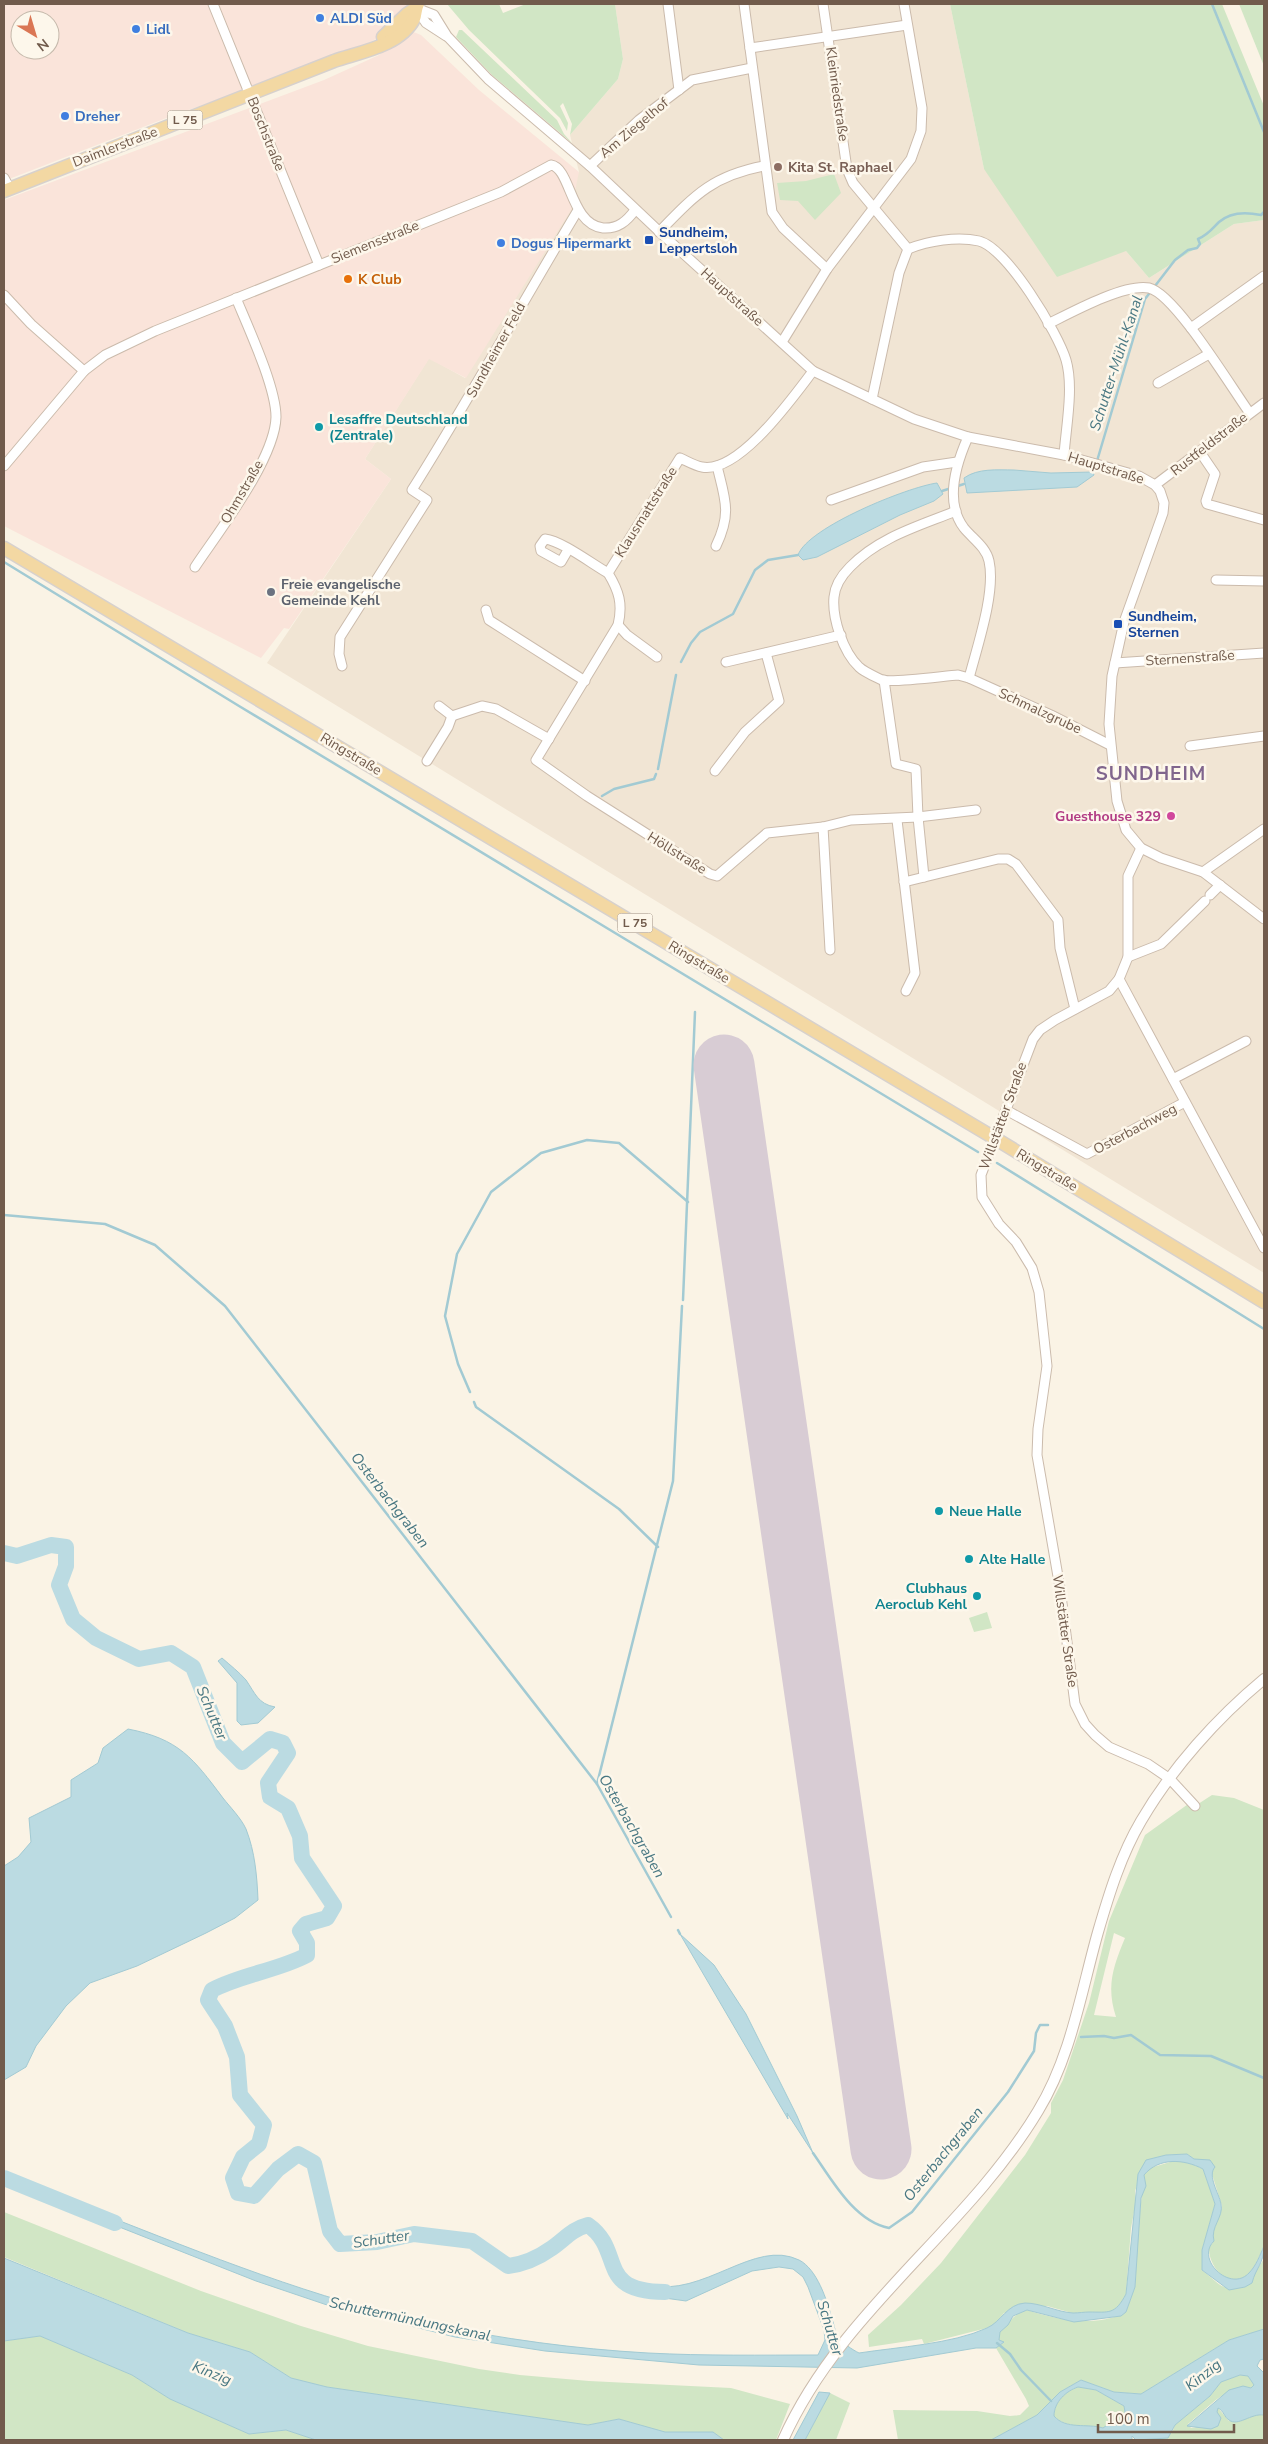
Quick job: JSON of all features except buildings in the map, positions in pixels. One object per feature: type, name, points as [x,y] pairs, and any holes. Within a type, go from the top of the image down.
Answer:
[{"type":"main road","name":"Daimlerstraße","points":[[6,186],[367,49],[417,6]]},
{"type":"main road","name":"Ringstraße","points":[[4,548],[996,1139],[1264,1302]]},
{"type":"street","name":"Boschstraße","points":[[214,4],[318,265]]},
{"type":"street","name":"Am Ziegelhof","points":[[668,4],[679,90]]},
{"type":"street","points":[[744,4],[764,166],[772,212],[782,228],[827,269]]},
{"type":"street","name":"Kleinriedstraße","points":[[823,4],[847,169],[853,183],[908,249]]},
{"type":"street","points":[[782,342],[827,269],[911,159],[921,131],[922,108],[904,4]]},
{"type":"street","name":"Hauptstraße","points":[[417,6],[434,14],[447,36],[488,79],[590,166],[635,210],[813,371],[914,419],[968,437],[1101,464],[1139,476],[1155,485],[1163,499],[1163,514],[1128,610],[1110,692],[1110,745],[1121,818],[1126,830],[1141,848],[1161,858],[1203,872],[1264,919]]},
{"type":"street","points":[[829,37],[907,25]]},
{"type":"street","name":"Kleinriedstraße","points":[[750,48],[829,37]]},
{"type":"street","name":"Am Ziegelhof","points":[[590,166],[639,120],[692,80],[752,68]]},
{"type":"street","name":"Siemensstraße","points":[[4,466],[84,371],[105,354],[124,344],[236,298],[501,192],[551,164],[560,170],[578,210],[592,225],[611,228],[620,225],[635,210]]},
{"type":"street","points":[[659,232],[693,196],[725,177],[764,166]]},
{"type":"street","name":"Sundheimer Feld","points":[[342,666],[339,654],[340,637],[427,500],[412,490],[471,396],[578,210]]},
{"type":"street","points":[[872,399],[899,273],[908,249],[924,242],[937,240],[980,241],[1011,266],[1029,290],[1066,360],[1069,378],[1064,455]]},
{"type":"street","points":[[1191,328],[1264,276]]},
{"type":"street","points":[[1048,324],[1106,298],[1129,290],[1147,288],[1160,292],[1191,328],[1249,412]]},
{"type":"street","points":[[4,295],[31,324],[84,371]]},
{"type":"street","name":"Ohmstraße","points":[[195,566],[243,496],[258,469],[272,435],[276,417],[273,398],[260,356],[236,298]]},
{"type":"street","points":[[1158,383],[1209,354]]},
{"type":"street","points":[[716,546],[726,526],[727,506],[717,466],[748,447],[813,371]]},
{"type":"street","name":"Rustfeldstraße","points":[[1155,485],[1200,452],[1249,412],[1264,403]]},
{"type":"street","points":[[968,437],[957,462],[954,497],[956,511],[966,530],[985,551],[990,566],[987,613],[969,678]]},
{"type":"street","points":[[1200,452],[1215,474],[1206,501],[1207,504],[1264,520]]},
{"type":"street","name":"Klausmattstraße","points":[[608,573],[680,458],[702,467],[717,466]]},
{"type":"street","points":[[830,500],[923,467],[957,462]]},
{"type":"street","points":[[924,877],[918,817],[916,769],[896,764],[884,680],[860,668],[851,658],[841,635],[834,596],[839,582],[849,568],[877,545],[956,511]]},
{"type":"street","name":"Klausmattstraße","points":[[536,760],[618,625],[621,611],[620,598],[616,586],[608,573],[568,550]]},
{"type":"street","points":[[1216,580],[1264,580]]},
{"type":"street","points":[[486,610],[489,620],[585,681]]},
{"type":"street","points":[[618,625],[627,635],[657,656]]},
{"type":"street","points":[[726,662],[841,635]]},
{"type":"street","points":[[715,771],[745,732],[779,701],[766,653]]},
{"type":"street","name":"Sternenstraße","points":[[1115,663],[1264,653]]},
{"type":"street","name":"Schmalzgrube","points":[[884,680],[958,675],[969,678],[1051,714],[1110,745]]},
{"type":"street","points":[[439,706],[452,716]]},
{"type":"street","points":[[452,716],[482,706],[496,709],[548,739]]},
{"type":"street","points":[[427,761],[448,727],[452,716]]},
{"type":"street","points":[[1190,746],[1264,736]]},
{"type":"street","name":"Höllstraße","points":[[536,760],[587,796],[710,874],[717,876],[767,832],[823,827],[850,820],[897,820],[976,810]]},
{"type":"street","points":[[897,820],[915,973],[906,991]]},
{"type":"street","points":[[823,827],[830,950]]},
{"type":"street","points":[[1203,872],[1264,829]]},
{"type":"street","name":"Willstätter Straße","points":[[1141,848],[1128,876],[1128,957],[1119,979],[1109,991],[1040,1030],[1033,1039],[981,1175],[982,1197],[999,1224],[1016,1242],[1032,1268],[1039,1292],[1047,1366],[1038,1429],[1037,1455],[1060,1588],[1076,1704],[1085,1724],[1109,1747],[1148,1764],[1170,1779],[1195,1806]]},
{"type":"street","points":[[904,882],[998,859],[1008,859],[1016,864],[1058,920],[1060,948],[1075,1009]]},
{"type":"street","points":[[1128,957],[1161,944],[1220,885]]},
{"type":"street","points":[[1119,979],[1264,1248]]},
{"type":"street","points":[[1173,1079],[1246,1041]]},
{"type":"street","name":"Osterbachweg","points":[[1006,1110],[1087,1154],[1185,1102]]},
{"type":"street","points":[[784,2440],[816,2380],[864,2316],[983,2188],[1016,2146],[1040,2108],[1061,2063],[1114,1878],[1141,1822],[1170,1779],[1242,1698],[1264,1679]]},
{"type":"shaded area","points":[[4,4],[414,4],[391,31],[353,51],[169,117],[4,181]]},
{"type":"shaded area","points":[[615,4],[950,4],[984,169],[1126,251],[1149,278],[1234,224],[1264,220],[1264,1273],[267,663],[391,479],[365,459],[429,358],[465,378],[579,172],[570,135],[618,79],[623,59]]},
{"type":"shaded area","points":[[411,31],[421,35],[479,90],[579,172],[571,210],[466,378],[429,359],[365,459],[391,479],[289,629],[284,628],[261,658],[4,526],[4,200],[324,80],[379,55]]},
{"type":"green space","points":[[447,4],[499,4],[503,13],[526,4],[615,4],[623,59],[618,79],[570,135],[572,124],[563,103],[560,106],[568,123],[567,131],[560,118],[469,30]]},
{"type":"green space","points":[[950,4],[1222,4],[1264,106],[1264,220],[1234,224],[1149,278],[1126,251],[1057,277],[984,169]]},
{"type":"green space","points":[[1239,4],[1264,4],[1264,66]]},
{"type":"green space","points":[[459,30],[462,30],[557,120],[564,134],[572,143],[492,75],[456,37]]},
{"type":"green space","points":[[834,174],[841,193],[815,220],[798,201],[780,200],[777,183],[806,181]]},
{"type":"green space","points":[[987,1612],[992,1628],[974,1632],[969,1618]]},
{"type":"green space","points":[[1212,1795],[1234,1798],[1264,1810],[1264,2246],[1254,2266],[1246,2276],[1239,2280],[1226,2278],[1215,2268],[1209,2247],[1214,2241],[1212,2234],[1222,2206],[1211,2171],[1187,2154],[1166,2155],[1146,2161],[1135,2191],[1136,2202],[1131,2228],[1126,2294],[1121,2304],[1113,2311],[1072,2313],[1047,2306],[1004,2313],[994,2325],[987,2328],[924,2344],[922,2339],[869,2347],[868,2335],[901,2305],[941,2263],[1025,2155],[1051,2113],[1051,2103],[1063,2080],[1089,2003],[1109,1921],[1145,1835],[1191,1802],[1195,1806]],"holes":[[[1114,1933],[1125,1938],[1112,1977],[1111,1986],[1116,2017],[1094,2015]]]},
{"type":"green space","points":[[1177,2160],[1185,2161],[1203,2169],[1215,2204],[1202,2250],[1202,2270],[1226,2288],[1245,2287],[1264,2259],[1264,2329],[1229,2340],[1141,2394],[1114,2392],[1081,2380],[1060,2392],[1037,2415],[991,2440],[898,2440],[893,2410],[977,2411],[1010,2416],[1020,2415],[1029,2406],[996,2348],[1003,2342],[999,2340],[1000,2332],[1022,2311],[1027,2310],[1051,2317],[1077,2321],[1102,2320],[1126,2312],[1135,2287],[1138,2229],[1144,2175],[1150,2168]]},
{"type":"green space","points":[[4,2212],[201,2291],[301,2326],[368,2346],[479,2369],[520,2375],[589,2381],[731,2388],[790,2404],[776,2440],[724,2440],[713,2432],[664,2432],[619,2419],[588,2425],[326,2387],[291,2378],[250,2352],[188,2333],[4,2257]]},
{"type":"green space","points":[[40,2336],[132,2375],[170,2399],[249,2434],[286,2430],[316,2440],[4,2440],[4,2341]]},
{"type":"green space","points":[[1240,2375],[1248,2376],[1254,2385],[1251,2388],[1242,2388],[1225,2394],[1188,2424],[1191,2428],[1195,2428],[1203,2424],[1214,2415],[1218,2408],[1229,2421],[1254,2415],[1263,2415],[1264,2412],[1264,2440],[1147,2440],[1172,2433],[1175,2425],[1210,2396],[1221,2382]]},
{"type":"green space","points":[[1078,2387],[1096,2390],[1124,2406],[1125,2412],[1120,2425],[1110,2423],[1103,2429],[1071,2425],[1054,2416],[1058,2402],[1069,2391]]},
{"type":"green space","points":[[830,2393],[850,2403],[836,2440],[805,2440]]},
{"type":"water","points":[[988,470],[1051,473],[1093,472],[1094,475],[1077,487],[967,493],[964,478],[969,475]]},
{"type":"water","points":[[937,483],[943,494],[934,501],[900,515],[817,557],[803,560],[798,555],[806,544],[820,533],[860,510],[904,492]]},
{"type":"water","points":[[222,1658],[246,1680],[261,1701],[275,1707],[258,1723],[241,1725],[237,1721],[237,1683],[218,1661]]},
{"type":"water","points":[[128,1729],[160,1738],[183,1752],[203,1772],[238,1817],[246,1829],[252,1846],[258,1900],[235,1918],[206,1933],[137,1966],[90,1983],[66,2006],[36,2046],[26,2067],[4,2080],[4,1866],[18,1857],[31,1842],[29,1818],[71,1797],[71,1780],[98,1763],[103,1748]]},
{"type":"water","points":[[680,1934],[714,1965],[746,2014],[797,2116],[813,2153],[787,2113],[788,2119]]},
{"type":"water","points":[[1187,2154],[1194,2159],[1210,2160],[1215,2167],[1212,2175],[1221,2204],[1221,2213],[1214,2231],[1214,2241],[1209,2248],[1209,2256],[1217,2271],[1233,2279],[1241,2278],[1254,2267],[1264,2246],[1263,2257],[1252,2283],[1245,2287],[1229,2290],[1202,2270],[1202,2250],[1215,2204],[1203,2169],[1188,2163],[1164,2163],[1150,2169],[1144,2175],[1146,2186],[1141,2198],[1135,2287],[1126,2312],[1121,2316],[1074,2322],[1027,2310],[1013,2316],[1008,2325],[1000,2332],[999,2340],[1004,2342],[996,2348],[976,2348],[857,2368],[699,2365],[545,2351],[455,2337],[327,2305],[256,2281],[94,2217],[97,2212],[303,2289],[388,2314],[431,2324],[512,2339],[594,2349],[691,2355],[818,2355],[825,2340],[824,2330],[803,2277],[793,2269],[779,2267],[752,2271],[686,2301],[643,2295],[648,2285],[669,2287],[689,2283],[764,2256],[782,2255],[799,2260],[811,2270],[824,2294],[838,2337],[859,2353],[958,2338],[987,2328],[1013,2306],[1019,2304],[1037,2304],[1073,2313],[1107,2312],[1115,2309],[1126,2294],[1138,2174],[1146,2160],[1166,2155]]},
{"type":"water","name":"Kinzig","points":[[4,2258],[188,2333],[250,2352],[291,2378],[327,2387],[588,2425],[619,2419],[665,2432],[713,2432],[724,2440],[316,2440],[286,2430],[249,2434],[170,2399],[132,2375],[40,2336],[4,2341]]},
{"type":"water","name":"Kinzig","points":[[1264,2329],[1264,2359],[1260,2360],[1257,2366],[1264,2373],[1264,2415],[1233,2422],[1227,2419],[1218,2408],[1217,2412],[1221,2418],[1218,2426],[1211,2429],[1187,2426],[1229,2390],[1243,2386],[1251,2388],[1254,2385],[1248,2376],[1240,2375],[1221,2382],[1210,2396],[1175,2425],[1168,2438],[1136,2440],[1132,2436],[1132,2440],[991,2440],[1037,2415],[1060,2392],[1081,2380],[1114,2392],[1141,2394],[1229,2340]],"holes":[[[1078,2387],[1096,2390],[1124,2406],[1125,2412],[1120,2425],[1110,2423],[1103,2428],[1071,2425],[1064,2423],[1054,2416],[1058,2402],[1069,2391]]]},
{"type":"water","points":[[819,2392],[830,2393],[805,2440],[793,2440]]},
{"type":"waterway","points":[[1212,4],[1264,132]]},
{"type":"waterway","name":"Schutter-Mühl-Kanal","points":[[1097,461],[1145,299],[1175,260],[1188,250],[1197,248],[1200,244],[1198,239],[1207,234],[1223,219],[1239,214],[1261,215],[1264,212]]},
{"type":"waterway","points":[[942,491],[964,484]]},
{"type":"waterway","points":[[681,662],[691,643],[700,632],[733,614],[755,570],[768,560],[798,555]]},
{"type":"waterway","points":[[4,562],[978,1152]]},
{"type":"waterway","points":[[658,769],[676,675]]},
{"type":"waterway","points":[[602,796],[614,789],[654,779],[656,774]]},
{"type":"waterway","points":[[683,1300],[695,1012]]},
{"type":"waterway","points":[[470,1392],[458,1364],[445,1316],[457,1254],[491,1192],[541,1153],[587,1140],[619,1143],[688,1202]]},
{"type":"waterway","points":[[997,1163],[1264,1329]]},
{"type":"waterway","name":"Osterbachgraben","points":[[4,1215],[105,1224],[155,1245],[225,1306],[597,1784],[671,1917]]},
{"type":"waterway","points":[[597,1784],[673,1481],[682,1306]]},
{"type":"waterway","points":[[474,1402],[476,1407],[619,1509],[658,1547]]},
{"type":"waterway","name":"Schutter","points":[[4,1553],[17,1556],[51,1545],[66,1547],[66,1566],[59,1585],[73,1619],[96,1638],[139,1659],[171,1653],[193,1667],[223,1743],[242,1762],[270,1739],[283,1743],[288,1753],[268,1783],[270,1797],[288,1808],[300,1836],[302,1858],[334,1906],[327,1918],[306,1924],[300,1931],[307,1943],[307,1955],[284,1965],[223,1985],[212,1990],[208,2000],[225,2026],[237,2057],[240,2095],[264,2125],[259,2144],[243,2157],[233,2178],[238,2193],[254,2196],[278,2169],[298,2154],[314,2163],[330,2231],[340,2244],[377,2242],[414,2234],[472,2241],[508,2266],[536,2258],[573,2232],[588,2225],[599,2235],[606,2246],[620,2278],[629,2285],[643,2290],[665,2292]]},
{"type":"waterway","name":"Osterbachgraben","points":[[678,1930],[680,1934]]},
{"type":"waterway","name":"Osterbachgraben","points":[[813,2153],[836,2187],[855,2208],[876,2224],[889,2228],[912,2212],[1008,2092],[1034,2051],[1036,2033],[1040,2025],[1048,2025]]},
{"type":"waterway","points":[[1081,2037],[1104,2036],[1114,2038],[1131,2035],[1160,2055],[1211,2056],[1264,2078]]},
{"type":"waterway","name":"Schuttermündungskanal","points":[[4,2178],[115,2223]]},
{"type":"waterway","points":[[997,2343],[1010,2354],[1021,2370],[1051,2401]]},
{"type":"runway","points":[[724,1065],[881,2149]]},
{"type":"place","name":"ALDI Süd","points":[[320,18]]},
{"type":"place","name":"Lidl","points":[[136,29]]},
{"type":"place","name":"Dreher","points":[[65,116]]},
{"type":"place","name":"Kita St. Raphael","points":[[778,167]]},
{"type":"place","name":"Sundheim, Leppertsloh","points":[[649,240]]},
{"type":"place","name":"Dogus Hipermarkt","points":[[501,243]]},
{"type":"place","name":"K Club","points":[[348,279]]},
{"type":"place","name":"Lesaffre Deutschland (Zentrale)","points":[[319,427]]},
{"type":"place","name":"Freie evangelische Gemeinde Kehl","points":[[271,592]]},
{"type":"place","name":"Sundheim, Sternen","points":[[1118,624]]},
{"type":"place","name":"Guesthouse 329","points":[[1171,816]]},
{"type":"place","name":"Neue Halle","points":[[939,1511]]},
{"type":"place","name":"Alte Halle","points":[[969,1559]]},
{"type":"place","name":"Clubhaus Aeroclub Kehl","points":[[977,1596]]},
{"type":"district","name":"SUNDHEIM","points":[[1151,774]]}]
